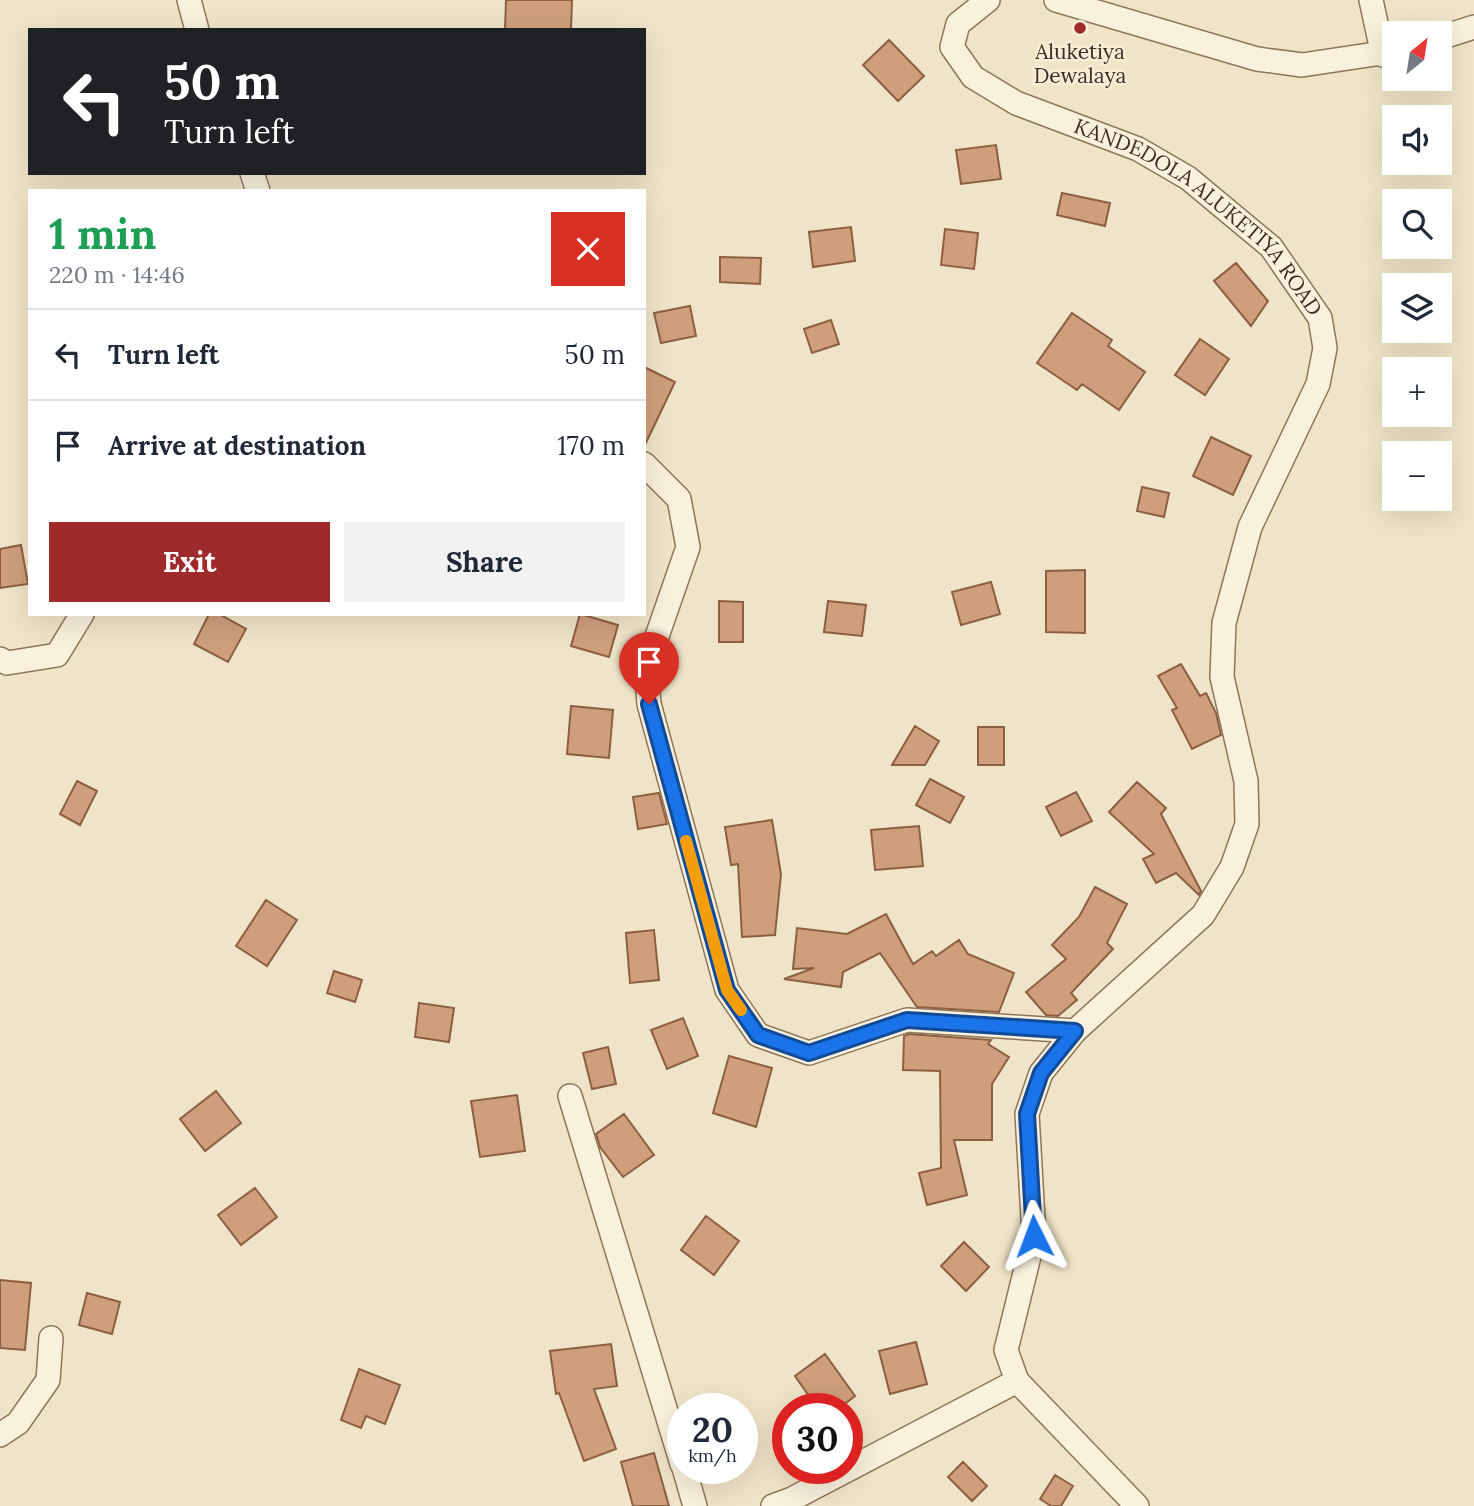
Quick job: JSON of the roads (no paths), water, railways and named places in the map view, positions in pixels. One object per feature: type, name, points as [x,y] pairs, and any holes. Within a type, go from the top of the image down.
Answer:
[{"type":"street","points":[[189,0],[196,28]]},
{"type":"street","name":"KANDEDOLA ALUKETIYA ROAD","points":[[988,0],[958,24],[952,47],[973,77],[1016,103],[1138,149],[1188,178],[1271,247],[1320,318],[1325,348],[1318,384],[1250,527],[1224,622],[1222,677],[1247,781],[1247,824],[1232,867],[1203,915],[1075,1031],[1041,1073],[1027,1114],[1034,1236],[1006,1350],[1017,1381]]},
{"type":"street","points":[[1056,0],[1257,59],[1302,65],[1382,54]]},
{"type":"street","points":[[1371,0],[1382,32]]},
{"type":"street","points":[[1452,34],[1474,27]]},
{"type":"street","points":[[646,466],[678,499],[688,547],[646,668],[649,704],[727,990],[758,1035],[809,1053],[907,1020],[1075,1031]]},
{"type":"street","points":[[0,659],[7,663],[57,655],[81,616]]},
{"type":"street","points":[[570,1096],[667,1414]]},
{"type":"street","points":[[0,1435],[18,1423],[48,1380],[51,1338]]},
{"type":"street","points":[[772,1506],[792,1499],[1017,1381],[1137,1506]]},
{"type":"street","points":[[688,1484],[695,1506]]},
{"type":"place","name":"Aluketiya Dewalaya","points":[[1080,28]]}]
